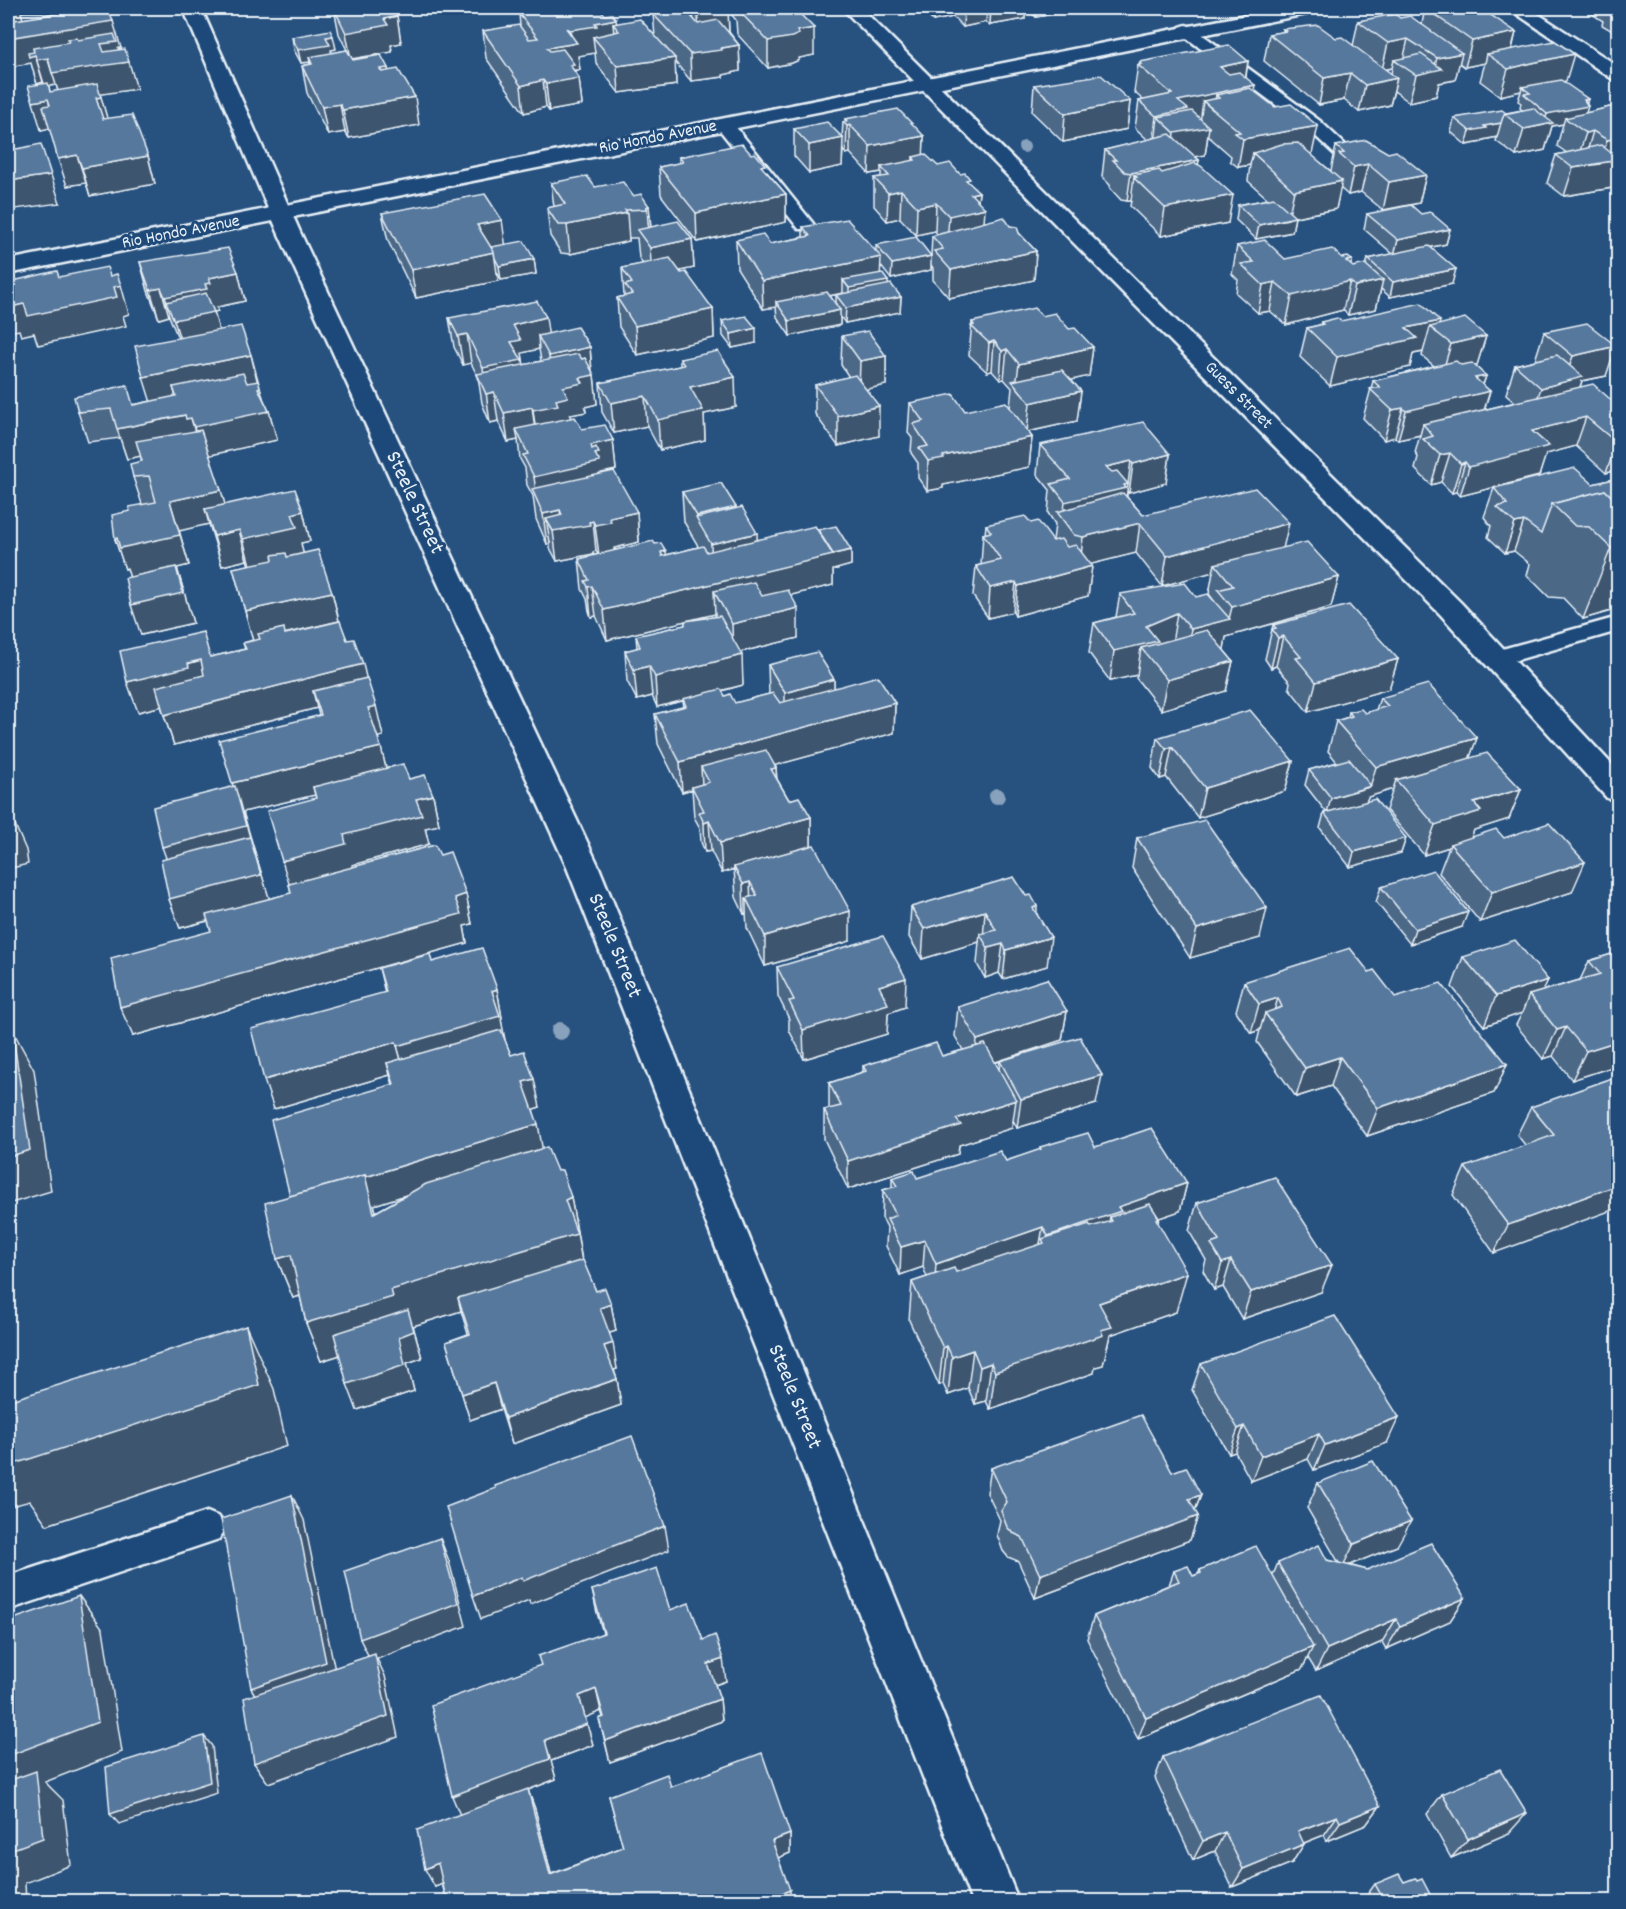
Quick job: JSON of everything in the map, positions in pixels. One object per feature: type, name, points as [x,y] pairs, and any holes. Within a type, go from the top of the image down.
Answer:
[{"type":"street","name":"Steele Street","points":[[192,8],[281,213],[582,865],[996,1902]]},
{"type":"street","name":"Guess Street","points":[[851,8],[1496,658],[1618,790]]},
{"type":"street","name":"Rio Hondo Avenue","points":[[8,267],[724,125],[1186,30],[1307,8]]},
{"type":"street","points":[[1517,8],[1618,74]]},
{"type":"lane","points":[[1186,30],[1314,125],[1347,156]]},
{"type":"lane","points":[[724,125],[805,225]]},
{"type":"lane","points":[[1496,658],[1618,624]]},
{"type":"lane","points":[[8,1593],[207,1528]]},
{"type":"building","points":[[107,8],[113,21],[8,38],[8,21]]},
{"type":"building","points":[[334,8],[391,8],[397,16],[384,19],[388,25],[346,33]]},
{"type":"building","points":[[684,8],[698,24],[718,20],[739,45],[721,48],[722,50],[690,54],[653,14]]},
{"type":"building","points":[[694,8],[727,8],[698,13]]},
{"type":"building","points":[[736,8],[794,8],[814,28],[797,31],[799,34],[792,37],[768,41]]},
{"type":"building","points":[[1425,8],[1480,8],[1516,32],[1472,41]]},
{"type":"building","points":[[549,9],[557,15],[552,9],[600,9],[605,15],[612,14],[616,19],[595,23],[597,26],[570,30],[566,28],[577,43],[547,48],[550,51],[563,49],[574,64],[570,65],[579,78],[546,84],[543,80],[521,86],[483,31],[519,25],[529,39],[538,38],[519,14]]},
{"type":"building","points":[[1395,14],[1400,18],[1410,16],[1462,53],[1437,58],[1408,39],[1388,43],[1358,21]]},
{"type":"building","points":[[640,19],[675,58],[617,66],[593,37],[619,31],[613,24]]},
{"type":"building","points":[[1318,25],[1336,38],[1342,37],[1397,78],[1365,85],[1350,73],[1324,78],[1269,34],[1286,31],[1283,29]]},
{"type":"building","points":[[330,30],[333,36],[326,37],[330,45],[298,50],[292,37]]},
{"type":"building","points":[[114,34],[117,42],[101,44],[104,52],[125,49],[129,62],[52,73],[48,58],[37,60],[35,55],[29,57],[28,53],[34,52],[33,48],[69,42],[68,39],[77,38],[78,40]]},
{"type":"building","points":[[1555,41],[1574,54],[1508,69],[1487,54]]},
{"type":"building","points":[[1229,45],[1248,61],[1220,67],[1229,74],[1239,72],[1255,85],[1178,101],[1188,109],[1156,116],[1139,101],[1172,94],[1138,65],[1142,64],[1140,62]]},
{"type":"building","points":[[347,50],[353,60],[381,55],[388,68],[380,69],[382,72],[398,69],[415,97],[343,110],[340,104],[322,107],[302,66],[312,64],[309,57]]},
{"type":"building","points":[[1421,54],[1442,69],[1416,75],[1394,60]]},
{"type":"building","points":[[1101,75],[1130,101],[1065,114],[1034,85]]},
{"type":"building","points":[[1561,80],[1588,99],[1584,100],[1588,106],[1547,114],[1524,94],[1530,93],[1522,87]]},
{"type":"building","points":[[48,83],[50,92],[97,84],[101,97],[96,98],[103,119],[132,115],[148,156],[82,168],[77,155],[58,159],[43,106],[50,105],[48,99],[33,102],[28,86]]},
{"type":"building","points":[[1250,88],[1275,107],[1291,104],[1318,126],[1243,139],[1235,133],[1240,132],[1203,101],[1219,98],[1216,95]]},
{"type":"building","points":[[1618,105],[1618,138],[1607,140],[1593,131],[1586,133],[1565,118]]},
{"type":"building","points":[[1533,108],[1553,123],[1524,129],[1504,114]]},
{"type":"building","points":[[898,109],[924,136],[870,146],[850,125],[847,126],[843,122],[847,121],[845,119]]},
{"type":"building","points":[[1502,110],[1506,113],[1501,123],[1470,131],[1454,118]]},
{"type":"building","points":[[1192,111],[1209,127],[1175,133],[1158,117]]},
{"type":"building","points":[[827,122],[843,138],[809,145],[794,129]]},
{"type":"building","points":[[1170,134],[1199,160],[1131,173],[1125,172],[1105,150]]},
{"type":"building","points":[[1366,140],[1388,153],[1396,151],[1426,175],[1389,182],[1368,164],[1354,167],[1339,154],[1344,153],[1336,146]]},
{"type":"building","points":[[8,142],[11,150],[41,144],[51,175],[8,181]]},
{"type":"building","points":[[1298,143],[1342,181],[1294,191],[1253,153],[1282,144]]},
{"type":"building","points":[[742,144],[751,154],[755,153],[765,165],[761,166],[786,194],[696,213],[659,167],[683,162],[679,157]]},
{"type":"building","points":[[1601,145],[1618,160],[1573,168],[1556,155]]},
{"type":"building","points":[[925,154],[938,166],[950,163],[960,174],[965,173],[970,179],[966,180],[979,192],[971,194],[985,208],[949,216],[936,203],[917,207],[901,190],[888,193],[874,178],[889,176],[881,167],[915,160],[913,157]]},
{"type":"building","points":[[1195,163],[1233,195],[1165,208],[1134,178],[1137,177],[1134,175],[1159,170],[1162,173]]},
{"type":"building","points":[[587,176],[595,187],[623,182],[633,196],[641,194],[649,206],[646,207],[647,209],[625,210],[627,213],[558,225],[547,208],[565,204],[551,183]]},
{"type":"building","points":[[485,194],[502,220],[477,225],[494,252],[411,270],[382,213]]},
{"type":"building","points":[[1274,198],[1295,217],[1259,225],[1238,205]]},
{"type":"building","points":[[1411,205],[1421,214],[1430,212],[1450,229],[1398,240],[1367,214]]},
{"type":"building","points":[[1004,217],[1010,226],[1017,227],[1019,233],[1036,251],[951,270],[934,251],[943,249],[932,236]]},
{"type":"building","points":[[847,219],[881,257],[762,281],[736,240],[763,234],[770,244],[810,236],[803,227]]},
{"type":"building","points":[[678,221],[692,239],[650,248],[637,230]]},
{"type":"building","points":[[916,237],[931,256],[892,264],[876,245]]},
{"type":"building","points":[[1265,240],[1285,259],[1332,249],[1342,258],[1348,257],[1352,260],[1346,261],[1353,267],[1365,264],[1383,280],[1355,286],[1350,281],[1292,296],[1275,282],[1263,285],[1241,264],[1254,262],[1237,246]]},
{"type":"building","points":[[524,241],[534,259],[499,266],[491,247]]},
{"type":"building","points":[[1429,246],[1456,269],[1393,282],[1368,259]]},
{"type":"building","points":[[228,248],[238,272],[209,278],[211,283],[205,284],[207,289],[165,297],[161,288],[150,290],[140,262]]},
{"type":"building","points":[[670,258],[681,273],[686,272],[713,309],[635,326],[617,298],[632,294],[625,285],[632,283],[622,268]]},
{"type":"building","points":[[107,267],[110,276],[117,274],[121,285],[114,287],[117,297],[28,316],[24,304],[11,307],[8,301],[8,282],[57,271],[59,277]]},
{"type":"building","points":[[882,273],[888,281],[849,288],[843,280]]},
{"type":"building","points":[[891,284],[901,297],[846,308],[836,295]]},
{"type":"building","points":[[827,292],[840,310],[789,321],[776,302]]},
{"type":"building","points":[[206,293],[214,312],[174,320],[166,302]]},
{"type":"building","points":[[537,301],[546,317],[513,325],[521,340],[511,342],[522,360],[483,368],[467,334],[458,336],[449,318]]},
{"type":"building","points":[[1421,303],[1440,321],[1406,328],[1417,338],[1337,357],[1307,328],[1337,318],[1341,321]]},
{"type":"building","points":[[1034,308],[1042,316],[1055,313],[1069,329],[1075,328],[1093,347],[1019,364],[1007,349],[1002,351],[994,341],[989,343],[971,326],[974,325],[972,322]]},
{"type":"building","points":[[746,316],[756,328],[731,334],[722,321]]},
{"type":"building","points":[[1465,318],[1486,336],[1451,344],[1430,327]]},
{"type":"building","points":[[1587,323],[1616,346],[1573,356],[1544,332]]},
{"type":"building","points":[[241,326],[251,355],[143,377],[135,346]]},
{"type":"building","points":[[577,327],[590,347],[549,356],[538,336]]},
{"type":"building","points":[[868,331],[886,356],[860,361],[842,336]]},
{"type":"building","points":[[718,351],[735,377],[690,387],[703,410],[658,420],[645,396],[611,403],[600,383],[684,365],[680,359]]},
{"type":"building","points":[[578,354],[582,359],[585,358],[594,375],[580,378],[583,383],[563,387],[568,397],[556,400],[558,405],[533,410],[532,407],[504,413],[494,392],[486,394],[477,374]]},
{"type":"building","points":[[1557,355],[1583,377],[1541,388],[1515,365]]},
{"type":"building","points":[[1456,361],[1461,365],[1472,363],[1486,376],[1475,378],[1490,391],[1406,411],[1403,408],[1392,410],[1370,389],[1380,387],[1373,381]]},
{"type":"building","points":[[1062,370],[1081,391],[1030,403],[1012,381]]},
{"type":"building","points":[[243,373],[247,383],[258,381],[260,387],[258,388],[269,411],[194,427],[191,418],[186,419],[185,415],[117,429],[111,409],[78,412],[74,397],[127,385],[133,405],[176,396],[173,387]]},
{"type":"building","points":[[855,375],[879,406],[838,416],[815,385]]},
{"type":"building","points":[[1593,384],[1618,406],[1618,443],[1586,417],[1532,431],[1549,446],[1469,467],[1465,462],[1461,464],[1450,453],[1440,455],[1423,439],[1433,436],[1423,424]]},
{"type":"building","points":[[953,394],[965,411],[1006,402],[1032,437],[928,461],[919,448],[928,446],[913,424],[923,421],[910,403]]},
{"type":"building","points":[[575,417],[582,429],[605,425],[613,440],[591,445],[592,449],[596,447],[599,453],[595,454],[600,462],[534,477],[523,455],[528,454],[516,429]]},
{"type":"building","points":[[1143,422],[1170,454],[1133,464],[1131,461],[1106,467],[1112,472],[1117,471],[1128,484],[1124,485],[1126,488],[1065,502],[1051,484],[1070,479],[1040,445]]},
{"type":"building","points":[[201,430],[221,490],[170,501],[180,535],[120,548],[117,538],[115,539],[112,515],[130,511],[129,507],[156,502],[149,476],[133,477],[130,464],[142,461],[136,441]]},
{"type":"building","points":[[1575,468],[1593,484],[1618,478],[1618,503],[1605,490],[1552,504],[1541,534],[1524,521],[1515,523],[1497,507],[1507,504],[1494,488]]},
{"type":"building","points":[[614,471],[637,512],[610,518],[611,522],[595,525],[593,521],[589,522],[590,525],[553,531],[546,519],[562,515],[560,510],[543,514],[532,489]]},
{"type":"building","points":[[721,483],[736,507],[697,516],[682,492]]},
{"type":"building","points":[[1255,488],[1289,523],[1167,556],[1140,523],[1083,537],[1074,535],[1057,512],[1123,493],[1143,515]]},
{"type":"building","points":[[295,489],[303,511],[292,514],[297,527],[243,539],[239,530],[214,536],[205,509]]},
{"type":"building","points":[[1605,490],[1618,503],[1618,546],[1611,548],[1589,527],[1575,526],[1552,504]]},
{"type":"building","points":[[742,507],[757,533],[711,544],[696,518]]},
{"type":"building","points":[[1025,516],[1031,523],[1038,521],[1053,541],[1061,539],[1067,547],[1076,545],[1092,566],[1018,586],[1016,582],[990,588],[976,566],[1001,560],[983,534],[991,532],[986,525]]},
{"type":"building","points":[[815,526],[833,555],[604,610],[592,586],[588,587],[585,581],[589,580],[579,559],[653,541],[655,544],[661,543],[666,551],[661,552],[662,556],[703,546],[707,552]]},
{"type":"building","points":[[836,526],[851,550],[833,554],[818,530]]},
{"type":"building","points":[[1307,542],[1339,577],[1232,607],[1218,590],[1233,586],[1215,564]]},
{"type":"building","points":[[318,550],[332,592],[245,611],[233,568],[273,560],[272,555],[286,553],[287,557]]},
{"type":"building","points":[[176,567],[183,593],[131,605],[125,578]]},
{"type":"building","points":[[754,582],[762,596],[788,590],[798,608],[732,624],[714,591]]},
{"type":"building","points":[[1185,583],[1196,597],[1208,594],[1230,619],[1191,629],[1177,613],[1146,626],[1158,641],[1114,651],[1094,623],[1134,613],[1120,594]]},
{"type":"building","points":[[1349,605],[1398,659],[1316,682],[1296,658],[1301,657],[1283,636],[1278,638],[1272,629],[1276,628],[1273,625]]},
{"type":"building","points":[[720,616],[742,655],[655,677],[649,666],[634,670],[625,651],[640,647],[636,636],[685,625],[685,621]]},
{"type":"building","points":[[340,621],[347,640],[354,639],[363,664],[164,715],[156,687],[204,675],[201,660],[188,663],[189,667],[127,682],[120,651],[203,632],[210,657],[246,649],[243,643],[260,639],[258,634],[284,628],[285,634]]},
{"type":"building","points":[[1207,630],[1233,661],[1167,680],[1141,648]]},
{"type":"building","points":[[817,652],[834,679],[785,693],[768,665]]},
{"type":"building","points":[[878,676],[895,703],[680,762],[655,714],[686,706],[683,699],[721,689],[725,696],[730,694],[735,703],[773,693],[780,703]]},
{"type":"building","points":[[367,678],[376,706],[368,708],[381,747],[232,783],[219,740],[321,715],[313,691]]},
{"type":"building","points":[[1428,684],[1477,738],[1376,767],[1336,721],[1352,716],[1349,712],[1361,709],[1365,713],[1388,706],[1380,698]]},
{"type":"building","points":[[1250,710],[1293,761],[1205,788],[1172,747],[1166,749],[1157,738]]},
{"type":"building","points":[[766,750],[776,768],[771,769],[789,800],[799,797],[811,817],[720,843],[709,821],[704,823],[699,812],[704,811],[692,787],[709,782],[701,767]]},
{"type":"building","points":[[1487,753],[1521,789],[1474,803],[1481,811],[1435,825],[1396,780]]},
{"type":"building","points":[[1349,759],[1371,786],[1331,798],[1309,770]]},
{"type":"building","points":[[403,764],[409,779],[425,775],[433,795],[416,799],[422,815],[344,835],[346,844],[282,861],[267,811],[316,798],[313,787]]},
{"type":"building","points":[[235,786],[246,826],[162,847],[153,807]]},
{"type":"building","points":[[1375,799],[1406,838],[1354,852],[1324,813]]},
{"type":"building","points":[[1205,820],[1267,908],[1197,929],[1137,838]]},
{"type":"building","points":[[1549,823],[1585,862],[1492,892],[1450,844],[1496,829],[1504,838]]},
{"type":"building","points":[[250,837],[261,875],[169,899],[161,860]]},
{"type":"building","points":[[435,845],[440,855],[450,852],[466,894],[455,898],[461,914],[120,1007],[111,958],[211,931],[206,915],[291,893],[289,884]]},
{"type":"building","points":[[814,845],[850,911],[765,936],[746,898],[757,895],[750,882],[743,884],[734,867]]},
{"type":"building","points":[[1433,870],[1468,912],[1415,929],[1381,887]]},
{"type":"building","points":[[1014,877],[1026,896],[1031,895],[1037,906],[1033,908],[1051,937],[1006,950],[1003,944],[988,948],[980,934],[996,930],[985,911],[924,929],[911,907]]},
{"type":"building","points":[[883,936],[906,978],[879,986],[888,1004],[803,1030],[789,1001],[794,1000],[777,967]]},
{"type":"building","points":[[1515,940],[1548,980],[1496,996],[1463,957]]},
{"type":"building","points":[[482,948],[497,989],[492,991],[500,1016],[397,1046],[396,1042],[264,1080],[251,1029],[386,992],[379,968],[430,954],[432,962]]},
{"type":"building","points":[[1350,948],[1369,972],[1374,970],[1395,997],[1441,983],[1507,1064],[1378,1108],[1340,1057],[1305,1068],[1265,1013],[1282,1007],[1278,998],[1259,1004],[1244,982]]},
{"type":"building","points":[[1618,952],[1618,1041],[1586,1051],[1566,1027],[1557,1030],[1529,995],[1600,974],[1589,961]]},
{"type":"building","points":[[1047,979],[1067,1011],[977,1040],[958,1007]]},
{"type":"building","points":[[12,1029],[30,1150],[8,1157],[8,1030]]},
{"type":"building","points":[[501,1030],[511,1055],[524,1051],[534,1079],[523,1082],[538,1124],[365,1177],[365,1175],[290,1196],[271,1120],[394,1084],[387,1063]]},
{"type":"building","points":[[1080,1037],[1102,1075],[1021,1099],[1000,1061]]},
{"type":"building","points":[[936,1043],[942,1056],[985,1044],[1016,1100],[956,1119],[961,1125],[848,1161],[824,1110],[841,1106],[829,1083],[866,1071],[863,1066]]},
{"type":"building","points":[[1618,1076],[1618,1185],[1508,1225],[1465,1167],[1554,1135],[1531,1107]]},
{"type":"building","points":[[1152,1128],[1187,1183],[1118,1207],[1121,1211],[1048,1236],[1043,1227],[936,1264],[925,1240],[901,1247],[887,1219],[896,1215],[883,1190],[897,1186],[892,1178],[914,1171],[917,1178],[1000,1151],[1006,1161],[1041,1149],[1040,1147],[1088,1133],[1095,1147]]},
{"type":"building","points":[[547,1147],[557,1171],[562,1170],[571,1197],[565,1200],[577,1234],[391,1290],[393,1297],[306,1323],[291,1255],[277,1259],[265,1203],[365,1175],[374,1213],[426,1184]]},
{"type":"building","points":[[1275,1177],[1332,1265],[1251,1292],[1231,1260],[1222,1263],[1211,1244],[1219,1241],[1197,1203]]},
{"type":"building","points":[[1150,1204],[1159,1218],[1156,1219],[1187,1273],[1099,1303],[1112,1327],[1101,1330],[1103,1335],[995,1372],[991,1363],[980,1367],[973,1350],[952,1357],[947,1346],[943,1348],[912,1282],[954,1268],[956,1272],[1044,1243],[1042,1239],[1089,1224],[1091,1227],[1112,1221],[1110,1217]]},
{"type":"building","points":[[583,1260],[596,1291],[605,1288],[611,1304],[600,1308],[613,1343],[604,1346],[617,1379],[505,1418],[494,1383],[462,1394],[446,1342],[470,1334],[458,1298]]},
{"type":"building","points":[[408,1310],[414,1331],[399,1337],[405,1365],[347,1384],[334,1334]]},
{"type":"building","points":[[1335,1316],[1399,1417],[1325,1445],[1319,1434],[1261,1456],[1244,1426],[1238,1429],[1201,1364]]},
{"type":"building","points":[[246,1326],[259,1385],[8,1466],[8,1401]]},
{"type":"building","points":[[1141,1415],[1172,1472],[1186,1467],[1201,1495],[1189,1499],[1198,1516],[1040,1575],[1022,1537],[1007,1527],[1001,1511],[1007,1502],[991,1468]]},
{"type":"building","points":[[632,1436],[665,1526],[523,1581],[522,1577],[473,1596],[446,1507],[496,1488],[495,1486]]},
{"type":"building","points":[[1373,1461],[1411,1521],[1354,1544],[1318,1483]]},
{"type":"building","points":[[292,1495],[326,1662],[251,1688],[221,1519]]},
{"type":"building","points":[[440,1538],[458,1603],[360,1639],[345,1571]]},
{"type":"building","points":[[1431,1543],[1465,1598],[1400,1626],[1396,1619],[1327,1649],[1278,1563],[1319,1545],[1327,1560],[1367,1570]]},
{"type":"building","points":[[1256,1546],[1313,1647],[1146,1718],[1094,1616],[1179,1581],[1174,1571],[1188,1566],[1193,1576],[1201,1573],[1200,1570]]},
{"type":"building","points":[[657,1568],[670,1610],[689,1603],[703,1640],[715,1635],[723,1659],[708,1664],[720,1699],[605,1741],[599,1719],[604,1717],[596,1689],[579,1696],[587,1724],[545,1740],[550,1759],[452,1796],[431,1705],[541,1665],[538,1656],[604,1633],[592,1590]]},
{"type":"building","points":[[79,1596],[98,1722],[8,1756],[8,1621]]},
{"type":"building","points":[[375,1654],[388,1716],[254,1763],[244,1698]]},
{"type":"building","points":[[1321,1695],[1380,1806],[1340,1822],[1337,1816],[1298,1831],[1304,1844],[1243,1869],[1225,1832],[1203,1841],[1163,1757]]},
{"type":"building","points":[[204,1736],[210,1782],[110,1814],[106,1767]]},
{"type":"building","points":[[762,1753],[790,1834],[772,1841],[790,1890],[760,1902],[437,1902],[446,1898],[438,1863],[425,1869],[417,1830],[528,1789],[550,1875],[623,1847],[609,1796],[667,1774],[671,1787]]},
{"type":"building","points":[[1500,1769],[1527,1813],[1468,1839],[1442,1794]]},
{"type":"building","points":[[36,1771],[43,1838],[8,1851],[8,1781]]},
{"type":"building","points":[[1399,1874],[1404,1882],[1415,1878],[1417,1881],[1422,1879],[1434,1902],[1368,1902],[1381,1895],[1375,1884]]},
{"type":"building","points":[[1352,1897],[1355,1902],[1341,1902]]}]
